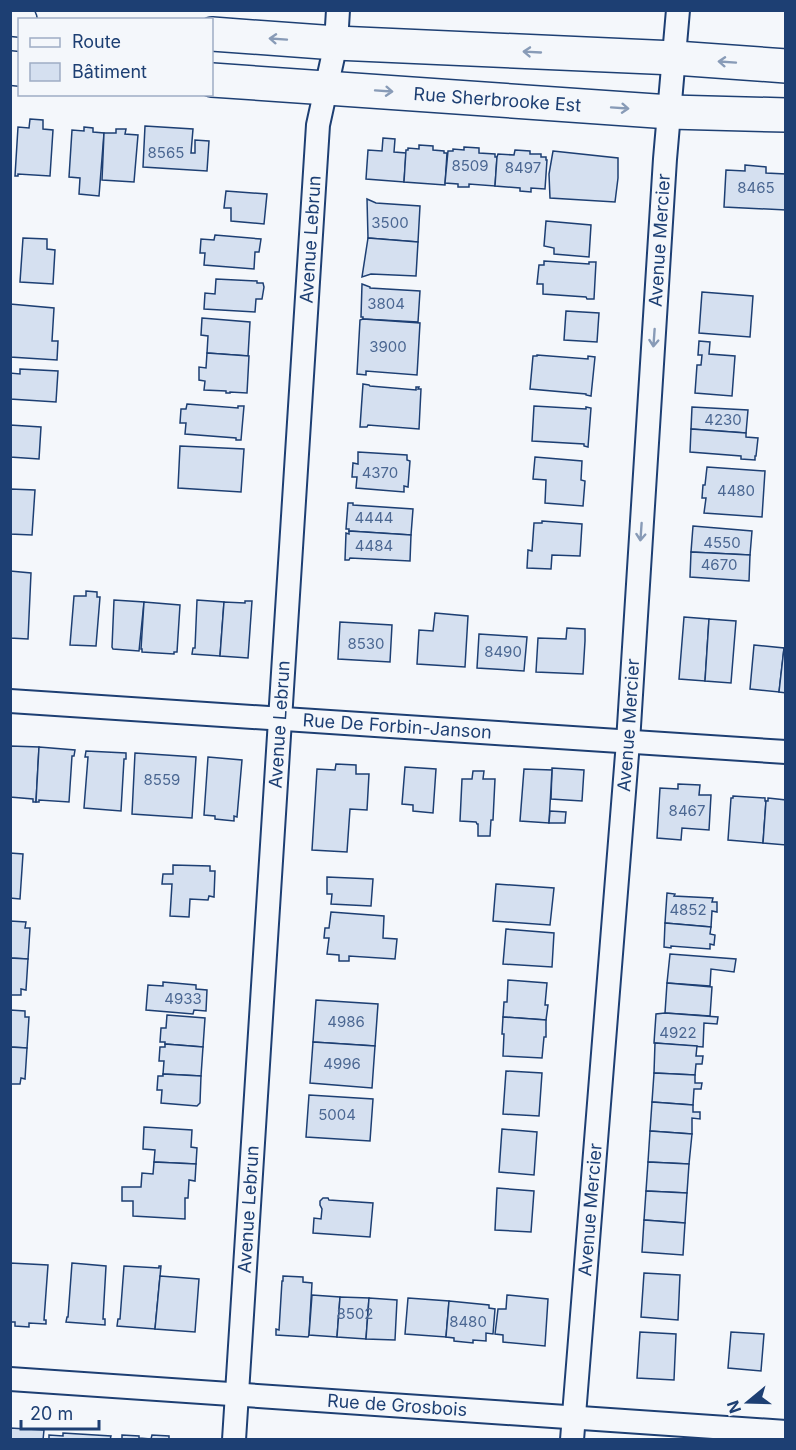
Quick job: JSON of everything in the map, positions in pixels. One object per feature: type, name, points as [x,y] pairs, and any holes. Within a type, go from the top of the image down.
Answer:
[{"type":"main road","points":[[213,34],[336,43],[675,58],[786,66]]},
{"type":"main road","name":"Rue Sherbrooke Est","points":[[213,80],[670,112],[786,115]]},
{"type":"street","name":"Avenue Lebrun","points":[[234,1440],[318,125],[336,43],[338,10]]},
{"type":"street","name":"Avenue Mercier","points":[[573,1429],[628,742],[665,159],[678,10]]},
{"type":"street","name":"Rue De Forbin-Janson","points":[[10,701],[786,752]]},
{"type":"street","name":"Rue de Grosbois","points":[[10,1379],[237,1395],[573,1429],[786,1432]]},
{"type":"building","points":[[30,119],[43,120],[43,129],[53,130],[50,176],[18,174],[15,176],[18,127],[29,128]]},
{"type":"building","points":[[145,126],[193,129],[191,153],[195,153],[195,140],[209,141],[207,171],[143,167]]},
{"type":"building","points":[[84,127],[93,128],[93,132],[104,133],[99,196],[79,194],[80,178],[69,177],[72,130],[84,131]]},
{"type":"building","points":[[116,129],[126,129],[125,134],[138,135],[134,182],[102,180],[104,133],[116,133]]},
{"type":"building","points":[[383,138],[395,139],[394,152],[406,153],[404,182],[366,179],[368,150],[382,151]]},
{"type":"building","points":[[419,145],[433,146],[433,150],[447,153],[445,185],[404,182],[406,150],[408,148],[419,149]]},
{"type":"building","points":[[464,147],[479,148],[479,153],[495,154],[497,157],[495,186],[469,184],[469,187],[458,187],[458,184],[445,183],[448,151],[464,150]]},
{"type":"building","points":[[515,150],[530,151],[530,154],[541,154],[541,157],[546,157],[545,189],[531,188],[531,192],[520,191],[520,188],[495,186],[498,154],[514,155]]},
{"type":"building","points":[[553,151],[618,158],[615,202],[550,198],[549,174]]},
{"type":"building","points":[[745,165],[766,167],[766,173],[786,174],[786,210],[724,207],[726,170],[745,171]]},
{"type":"building","points":[[226,191],[267,194],[264,224],[231,221],[231,208],[224,208]]},
{"type":"building","points":[[367,199],[376,203],[420,206],[418,242],[368,238]]},
{"type":"building","points":[[546,221],[591,225],[589,257],[554,254],[554,248],[544,246]]},
{"type":"building","points":[[215,235],[261,239],[259,252],[255,252],[254,269],[204,265],[205,253],[200,253],[201,239],[214,240]]},
{"type":"building","points":[[23,238],[47,239],[47,249],[55,250],[53,284],[20,282]]},
{"type":"building","points":[[368,238],[418,242],[416,276],[371,274],[362,277]]},
{"type":"building","points":[[544,261],[589,264],[589,262],[596,262],[594,299],[543,294],[543,284],[537,284],[539,265],[544,265]]},
{"type":"building","points":[[216,279],[263,283],[262,299],[256,299],[255,312],[204,309],[205,293],[215,294]]},
{"type":"building","points":[[362,284],[370,288],[420,291],[418,322],[363,319],[361,317]]},
{"type":"building","points":[[702,292],[753,296],[750,337],[699,333]]},
{"type":"building","points":[[10,304],[54,308],[52,341],[58,341],[57,360],[10,357]]},
{"type":"building","points":[[566,311],[599,313],[597,342],[564,340]]},
{"type":"building","points":[[202,318],[250,322],[248,356],[207,353],[208,336],[201,335]]},
{"type":"building","points":[[360,320],[420,323],[417,375],[366,371],[366,375],[357,374]]},
{"type":"building","points":[[699,341],[710,342],[709,354],[735,356],[732,396],[695,393],[697,365],[701,365],[702,355],[698,355]]},
{"type":"building","points":[[207,353],[249,356],[247,393],[204,390],[205,381],[199,380],[199,367],[206,368]]},
{"type":"building","points":[[533,356],[588,359],[588,356],[595,357],[591,396],[530,389]]},
{"type":"building","points":[[20,369],[58,371],[56,402],[10,399],[10,373],[20,374]]},
{"type":"building","points":[[363,384],[416,390],[416,387],[419,387],[418,389],[421,389],[419,429],[368,425],[360,427]]},
{"type":"building","points":[[187,404],[238,408],[238,406],[244,406],[241,440],[185,434],[186,423],[180,423],[181,409],[186,409]]},
{"type":"building","points":[[534,406],[591,408],[588,447],[584,444],[532,441]]},
{"type":"building","points":[[692,407],[748,410],[746,433],[691,429]]},
{"type":"building","points":[[10,425],[41,427],[39,459],[10,457]]},
{"type":"building","points":[[691,429],[746,433],[746,437],[758,438],[755,460],[741,459],[741,456],[690,452]]},
{"type":"building","points":[[180,446],[244,449],[241,492],[178,488]]},
{"type":"building","points":[[358,452],[407,455],[407,460],[410,461],[408,487],[404,486],[404,492],[356,488],[357,477],[352,477],[353,463],[358,464]]},
{"type":"building","points":[[535,457],[582,461],[581,480],[585,481],[583,506],[545,503],[546,480],[533,479]]},
{"type":"building","points":[[707,467],[765,471],[762,517],[704,513],[706,498],[702,498]]},
{"type":"building","points":[[10,489],[35,490],[32,535],[10,534]]},
{"type":"building","points":[[348,503],[413,509],[411,535],[349,531],[346,529]]},
{"type":"building","points":[[542,521],[582,524],[580,556],[552,555],[551,569],[527,568],[528,550],[532,551],[534,523],[542,523]]},
{"type":"building","points":[[693,526],[752,531],[750,555],[691,552]]},
{"type":"building","points":[[349,531],[411,535],[410,561],[350,558],[345,560],[346,533],[349,534]]},
{"type":"building","points":[[691,552],[750,555],[749,581],[690,577]]},
{"type":"building","points":[[10,571],[31,573],[28,639],[10,638]]},
{"type":"building","points":[[86,591],[97,592],[97,597],[100,597],[96,646],[70,645],[74,596],[86,596]]},
{"type":"building","points":[[114,600],[144,602],[139,651],[113,649],[112,647]]},
{"type":"building","points":[[197,600],[224,602],[220,656],[192,654],[195,648]]},
{"type":"building","points":[[245,601],[252,601],[248,658],[220,656],[224,602],[245,603]]},
{"type":"building","points":[[144,602],[180,605],[177,652],[174,654],[142,652]]},
{"type":"building","points":[[435,613],[468,616],[465,667],[417,664],[419,630],[433,631]]},
{"type":"building","points":[[684,617],[709,619],[705,681],[679,679]]},
{"type":"building","points":[[709,619],[736,621],[731,683],[705,681]]},
{"type":"building","points":[[340,622],[392,625],[390,662],[338,659]]},
{"type":"building","points":[[567,628],[585,629],[583,674],[536,672],[538,638],[566,639]]},
{"type":"building","points":[[479,634],[527,637],[524,671],[477,668]]},
{"type":"building","points":[[754,645],[784,648],[779,692],[750,689]]},
{"type":"building","points":[[784,648],[786,648],[786,693],[779,692]]},
{"type":"building","points":[[10,746],[39,747],[36,802],[33,802],[33,799],[10,797]]},
{"type":"building","points":[[39,747],[75,750],[72,756],[69,802],[39,800],[36,802]]},
{"type":"building","points":[[86,751],[126,753],[121,811],[84,808],[88,757],[85,757]]},
{"type":"building","points":[[135,753],[196,757],[192,818],[132,814]]},
{"type":"building","points":[[208,757],[242,760],[237,817],[234,816],[234,821],[204,815]]},
{"type":"building","points":[[336,764],[356,765],[356,774],[369,774],[367,810],[350,809],[347,852],[312,850],[317,769],[335,770]]},
{"type":"building","points":[[405,767],[436,769],[433,813],[413,811],[413,805],[402,804]]},
{"type":"building","points":[[552,768],[584,770],[582,801],[551,799]]},
{"type":"building","points":[[524,769],[552,770],[549,823],[520,821]]},
{"type":"building","points":[[473,771],[484,771],[483,779],[495,779],[490,836],[478,836],[476,822],[460,821],[462,779],[472,779]]},
{"type":"building","points":[[678,784],[700,785],[699,795],[711,795],[709,830],[682,828],[681,840],[657,838],[660,788],[678,789]]},
{"type":"building","points":[[733,796],[765,798],[763,843],[728,840]]},
{"type":"building","points":[[768,798],[786,800],[786,845],[763,843]]},
{"type":"building","points":[[550,811],[566,812],[565,823],[549,823]]},
{"type":"building","points":[[10,853],[23,854],[20,899],[10,898]]},
{"type":"building","points":[[173,865],[210,866],[210,871],[215,871],[214,897],[209,896],[208,900],[190,899],[189,917],[170,916],[172,884],[162,884],[163,874],[173,874]]},
{"type":"building","points":[[327,877],[373,879],[371,906],[331,904],[332,894],[327,894]]},
{"type":"building","points":[[496,884],[554,888],[550,925],[493,921]]},
{"type":"building","points":[[667,893],[675,894],[674,896],[713,898],[712,902],[717,902],[717,912],[712,911],[711,927],[665,923]]},
{"type":"building","points":[[331,912],[384,916],[383,938],[397,939],[395,959],[349,956],[349,961],[339,961],[339,955],[327,954],[329,938],[324,938],[325,928],[329,928]]},
{"type":"building","points":[[10,921],[26,922],[25,928],[30,928],[28,959],[10,958]]},
{"type":"building","points":[[665,923],[711,927],[710,934],[715,935],[714,945],[710,944],[710,949],[664,947]]},
{"type":"building","points":[[506,929],[554,933],[552,967],[503,964]]},
{"type":"building","points":[[670,954],[736,959],[734,972],[711,969],[710,986],[667,983]]},
{"type":"building","points":[[10,958],[28,959],[26,990],[21,989],[21,995],[10,995]]},
{"type":"building","points":[[508,980],[547,983],[546,1020],[503,1017],[504,1002],[507,1002]]},
{"type":"building","points":[[163,982],[196,985],[196,989],[207,990],[206,1011],[194,1010],[193,1014],[146,1010],[148,985],[163,986]]},
{"type":"building","points":[[667,983],[712,987],[710,1016],[665,1013]]},
{"type":"building","points":[[316,1000],[378,1004],[375,1046],[313,1042]]},
{"type":"building","points":[[10,1010],[25,1011],[25,1017],[29,1017],[27,1048],[10,1047]]},
{"type":"building","points":[[656,1014],[718,1017],[717,1024],[704,1023],[703,1047],[654,1043]]},
{"type":"building","points":[[167,1015],[205,1018],[203,1047],[160,1042],[161,1028],[166,1028]]},
{"type":"building","points":[[503,1017],[546,1020],[542,1058],[503,1056]]},
{"type":"building","points":[[313,1042],[375,1046],[372,1088],[310,1083]]},
{"type":"building","points":[[655,1043],[697,1046],[696,1056],[703,1056],[702,1064],[696,1064],[695,1075],[654,1073]]},
{"type":"building","points":[[165,1044],[203,1047],[201,1076],[163,1074],[164,1061],[159,1061],[160,1047],[165,1047]]},
{"type":"building","points":[[10,1047],[27,1048],[25,1079],[21,1078],[20,1084],[10,1084]]},
{"type":"building","points":[[506,1071],[542,1073],[539,1116],[503,1114]]},
{"type":"building","points":[[654,1073],[695,1075],[695,1083],[702,1083],[701,1089],[694,1089],[693,1105],[652,1102]]},
{"type":"building","points":[[163,1074],[201,1076],[200,1103],[197,1106],[161,1103],[162,1090],[157,1090],[158,1076],[163,1076]]},
{"type":"building","points":[[309,1095],[373,1099],[370,1141],[306,1137]]},
{"type":"building","points":[[652,1102],[693,1105],[693,1112],[700,1112],[700,1119],[692,1118],[692,1134],[650,1131]]},
{"type":"building","points":[[144,1127],[192,1130],[191,1147],[197,1148],[196,1164],[154,1162],[155,1150],[143,1149]]},
{"type":"building","points":[[502,1129],[537,1132],[534,1175],[499,1172]]},
{"type":"building","points":[[650,1131],[692,1134],[689,1164],[648,1162]]},
{"type":"building","points":[[154,1162],[196,1164],[195,1181],[189,1180],[188,1198],[185,1198],[185,1219],[133,1216],[133,1201],[122,1201],[122,1187],[141,1187],[142,1173],[153,1174]]},
{"type":"building","points":[[648,1162],[689,1164],[687,1193],[646,1191]]},
{"type":"building","points":[[497,1188],[534,1191],[531,1232],[495,1230]]},
{"type":"building","points":[[646,1191],[687,1193],[685,1223],[644,1220]]},
{"type":"building","points":[[323,1198],[373,1203],[370,1237],[313,1233],[314,1218],[321,1219],[320,1201]]},
{"type":"building","points":[[644,1220],[685,1223],[683,1255],[642,1252]]},
{"type":"building","points":[[10,1263],[48,1265],[44,1320],[46,1324],[29,1323],[29,1327],[15,1326],[15,1322],[10,1322]]},
{"type":"building","points":[[72,1263],[106,1266],[103,1319],[105,1319],[105,1325],[66,1322]]},
{"type":"building","points":[[124,1266],[159,1268],[161,1266],[155,1329],[117,1326],[118,1319],[120,1319]]},
{"type":"building","points":[[644,1273],[680,1275],[678,1320],[641,1317]]},
{"type":"building","points":[[160,1276],[199,1279],[195,1332],[155,1329]]},
{"type":"building","points":[[283,1276],[303,1277],[303,1282],[312,1283],[308,1337],[276,1335],[276,1329],[279,1330]]},
{"type":"building","points":[[312,1295],[340,1297],[337,1337],[309,1335]]},
{"type":"building","points":[[507,1295],[548,1299],[545,1346],[503,1342],[503,1335],[495,1334],[498,1309],[506,1309]]},
{"type":"building","points":[[340,1297],[369,1298],[366,1339],[337,1337]]},
{"type":"building","points":[[369,1298],[397,1300],[395,1340],[366,1339]]},
{"type":"building","points":[[408,1298],[449,1301],[446,1337],[405,1334]]},
{"type":"building","points":[[449,1301],[489,1305],[489,1308],[495,1309],[493,1334],[486,1333],[486,1341],[473,1340],[473,1343],[454,1341],[454,1338],[446,1337]]},
{"type":"building","points":[[640,1332],[676,1334],[674,1380],[637,1378]]},
{"type":"building","points":[[731,1332],[764,1334],[761,1371],[728,1368]]},
{"type":"building","points":[[10,1428],[44,1430],[43,1440],[10,1440]]},
{"type":"building","points":[[63,1433],[111,1436],[110,1440],[49,1440],[49,1435],[63,1436]]},
{"type":"building","points":[[122,1435],[151,1439],[152,1435],[169,1436],[169,1440],[122,1440]]}]
